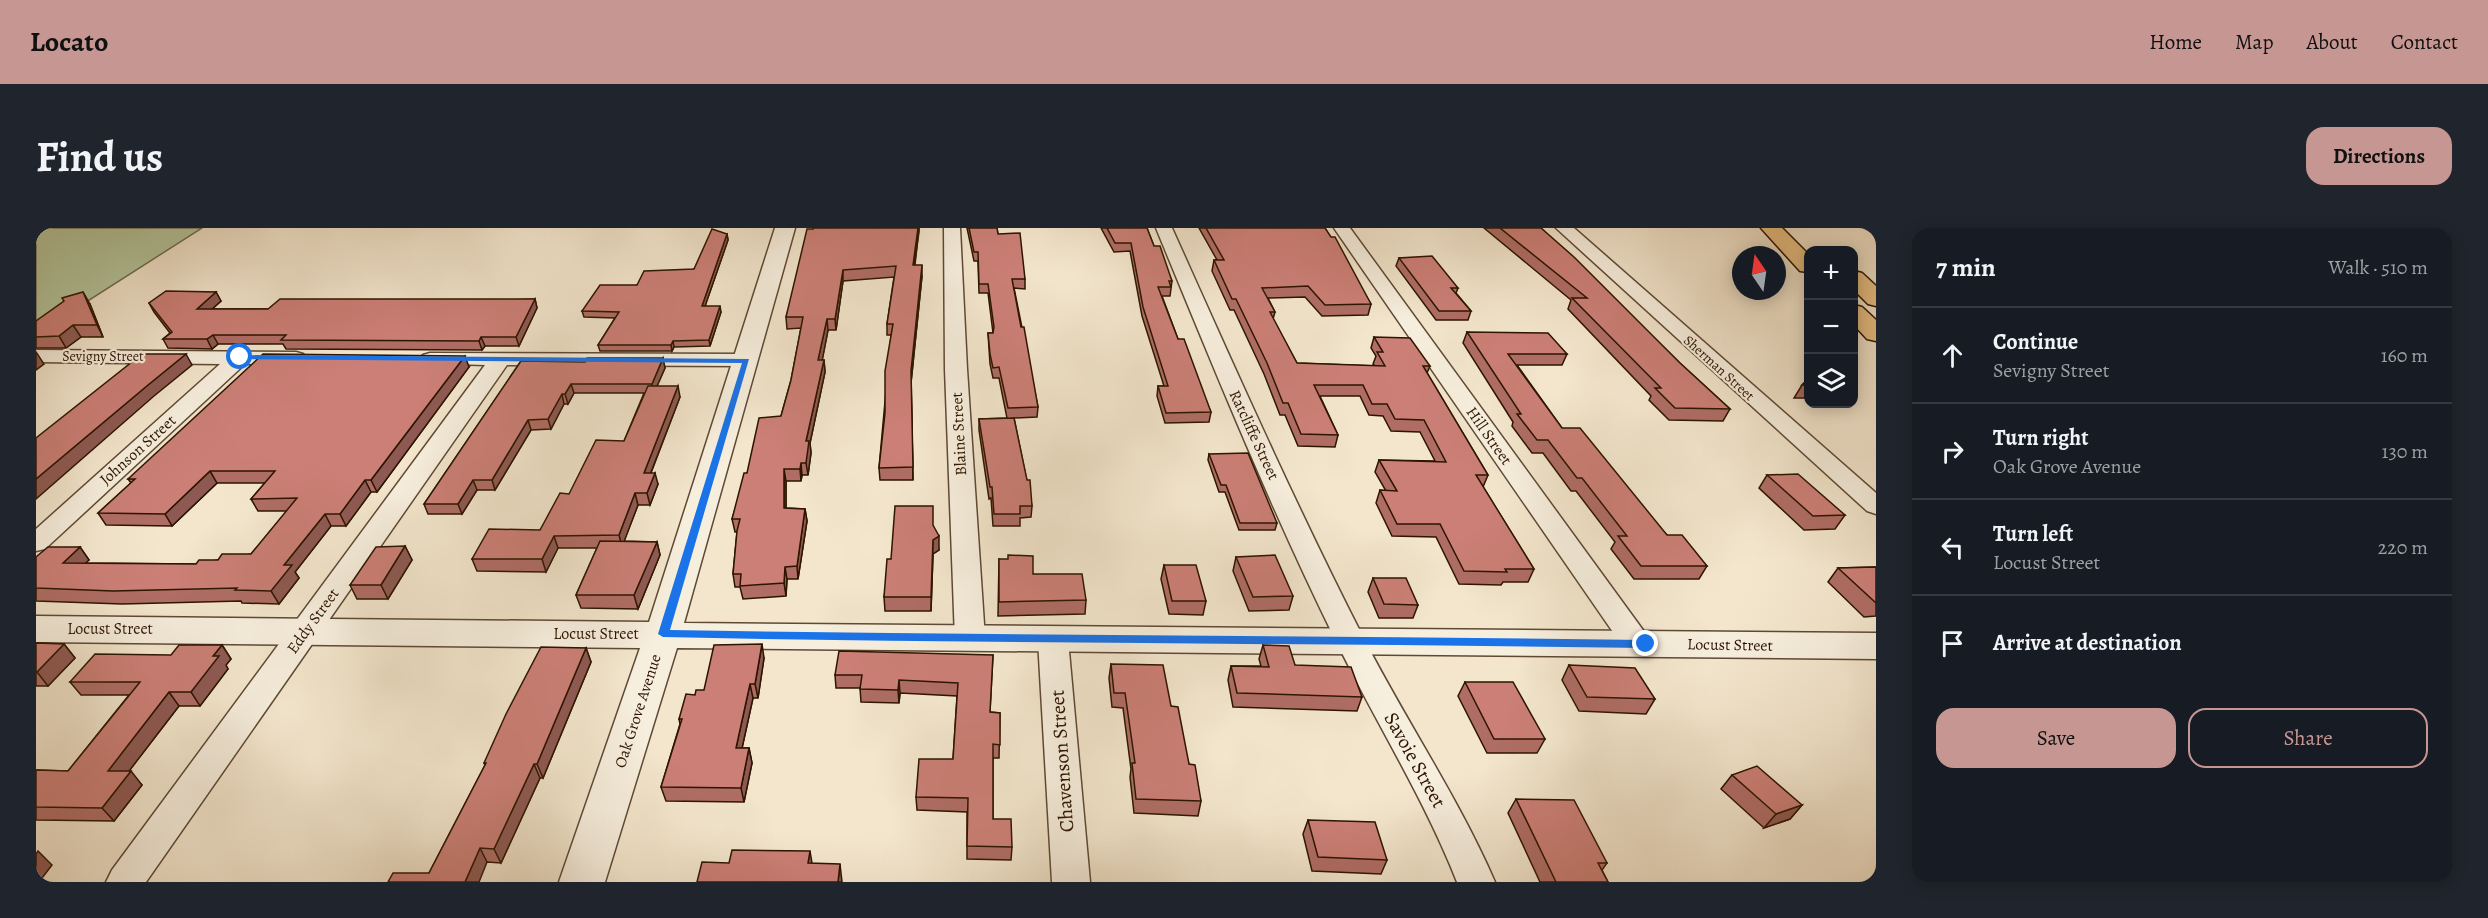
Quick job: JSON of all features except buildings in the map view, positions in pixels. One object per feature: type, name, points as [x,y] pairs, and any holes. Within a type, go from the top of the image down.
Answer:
[{"type":"main road","points":[[1771,228],[1804,261]]},
{"type":"main road","points":[[1858,282],[1876,299]]},
{"type":"main road","points":[[1858,316],[1876,334]]},
{"type":"street","name":"Oak Grove Avenue","points":[[582,882],[663,634],[785,228]]},
{"type":"street","name":"Blaine Street","points":[[952,228],[956,369],[970,639]]},
{"type":"street","name":"Ratcliffe Street","points":[[1164,228],[1255,439],[1350,640]]},
{"type":"street","name":"Hill Street","points":[[1342,228],[1637,644]]},
{"type":"street","name":"Sherman Street","points":[[1564,228],[1876,506]]},
{"type":"street","name":"Sevigny Street","points":[[36,356],[311,358]]},
{"type":"street","name":"Johnson Street","points":[[36,543],[240,357]]},
{"type":"street","points":[[405,359],[746,360]]},
{"type":"street","name":"Eddy Street","points":[[125,882],[500,360]]},
{"type":"street","name":"Locust Street","points":[[36,629],[1876,646]]},
{"type":"street","name":"Chavenson Street","points":[[1053,640],[1071,882]]},
{"type":"street","name":"Savoie Street","points":[[1350,640],[1458,838],[1476,882]]},
{"type":"green space","points":[[36,228],[202,228],[36,334]]},
{"type":"route","points":[[240,357],[746,360],[663,634],[970,639],[1350,640],[1646,644]]}]
